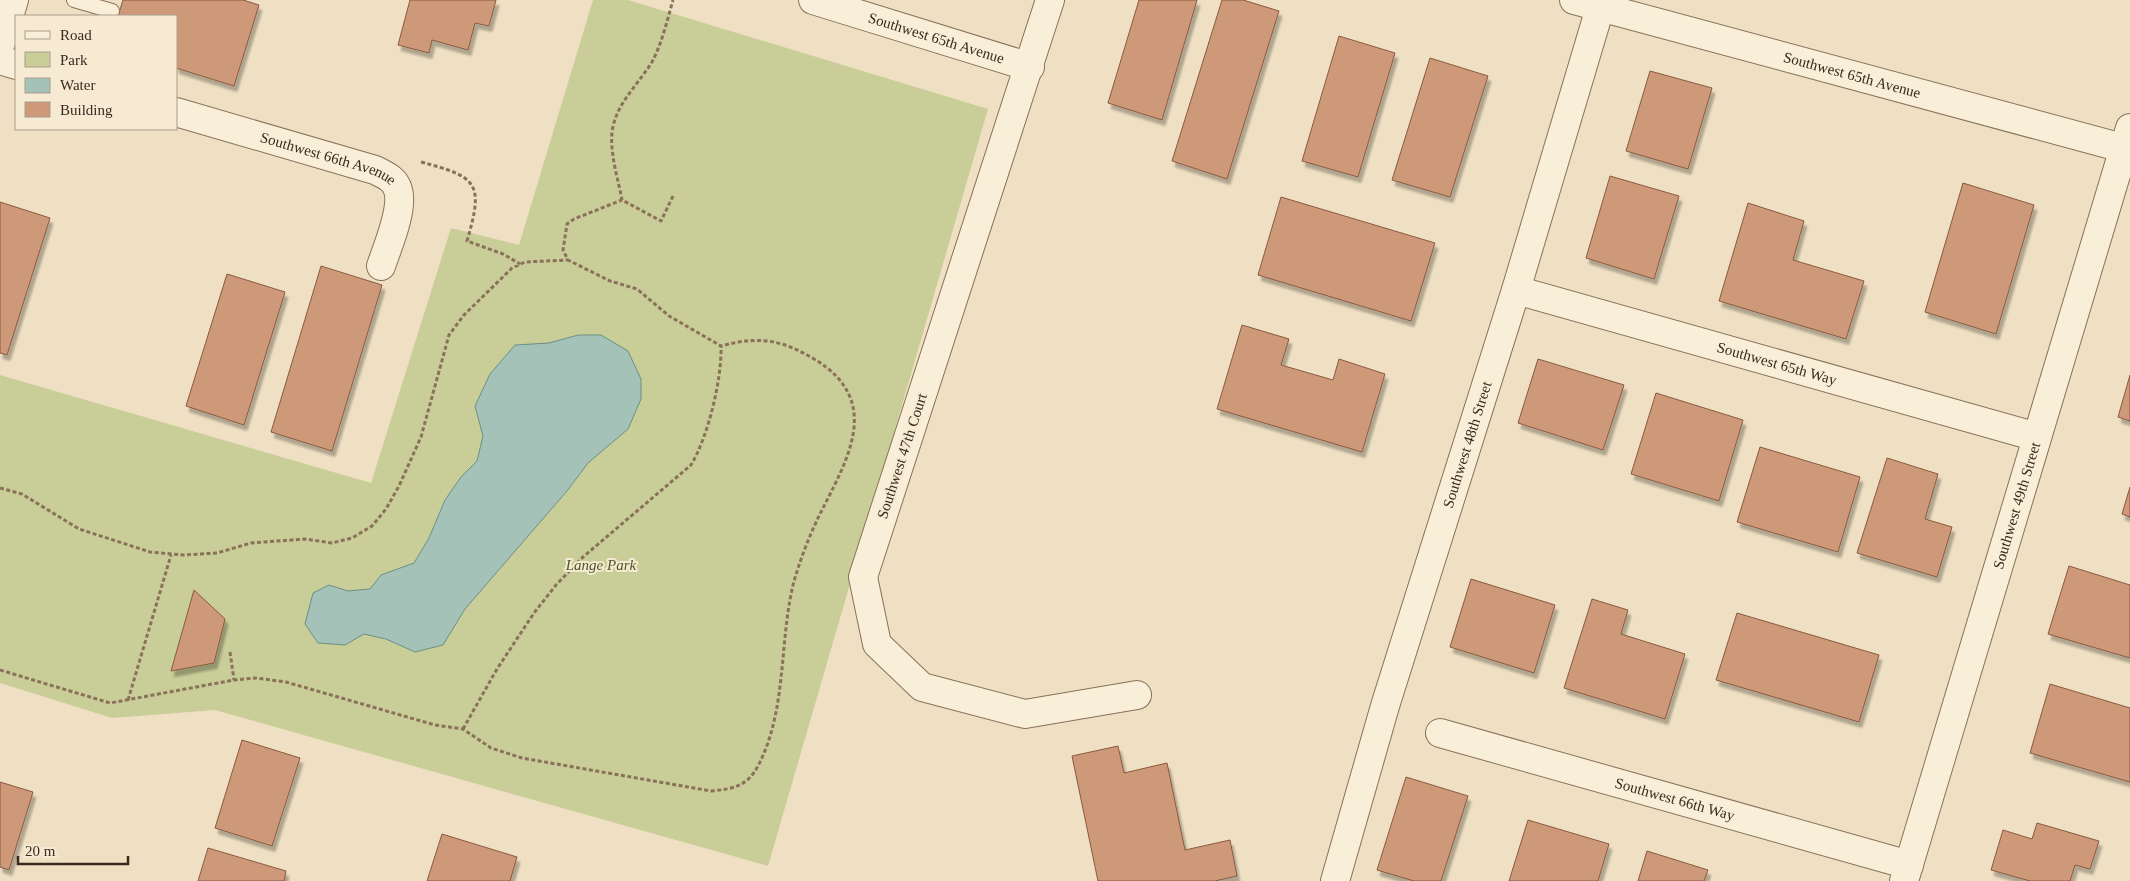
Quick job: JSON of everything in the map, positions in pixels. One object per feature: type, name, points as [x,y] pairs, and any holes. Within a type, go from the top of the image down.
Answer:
[{"type":"street","points":[[0,46],[14,0]]},
{"type":"street","name":"Southwest 65th Avenue","points":[[813,0],[1030,66]]},
{"type":"street","name":"Southwest 47th Court","points":[[1050,0],[862,577],[877,644],[922,687],[1025,714],[1138,695]]},
{"type":"street","name":"Southwest 65th Avenue","points":[[1574,0],[2128,142]]},
{"type":"street","name":"Southwest 48th Street","points":[[1335,881],[1385,706],[1516,290],[1600,8]]},
{"type":"street","points":[[0,60],[15,64]]},
{"type":"street","name":"Southwest 66th Avenue","points":[[178,113],[376,170],[391,179],[399,191],[398,209],[381,266]]},
{"type":"street","name":"Southwest 49th Street","points":[[1907,873],[2037,436],[2128,142]]},
{"type":"street","name":"Southwest 65th Way","points":[[1516,290],[2037,436]]},
{"type":"street","name":"Southwest 66th Way","points":[[1440,733],[1907,873]]},
{"type":"lane","points":[[74,0],[112,11]]},
{"type":"path","points":[[622,200],[613,152],[612,132],[617,113],[625,98],[656,54],[663,37],[673,0]]},
{"type":"path","points":[[622,200],[660,221],[673,196]]},
{"type":"path","points":[[568,260],[563,250],[567,224],[574,219],[622,200]]},
{"type":"path","points":[[0,488],[22,494],[79,529],[150,552],[171,554],[217,553],[251,543],[288,540],[332,543],[352,538],[372,526],[386,509],[399,486],[421,437],[449,335],[464,315],[512,268],[525,262],[568,260],[610,281],[637,289],[669,316],[721,346],[740,341],[768,340],[793,347],[817,360],[837,378],[850,398],[855,421],[852,445],[817,520],[793,586],[776,713],[768,741],[750,780],[735,789],[711,791],[522,758],[491,748],[463,729],[435,726],[286,682],[256,678],[234,680],[110,703],[0,670]]},
{"type":"path","points":[[463,729],[497,669],[534,613],[556,584],[583,557],[691,465],[701,449],[722,366],[721,346]]},
{"type":"path","points":[[128,700],[171,554]]},
{"type":"path","points":[[230,652],[234,680]]},
{"type":"green space","name":"Lange Park","points":[[593,0],[628,0],[988,109],[768,866],[215,710],[112,718],[0,683],[0,375],[371,483],[451,228],[519,245]]},
{"type":"water","points":[[578,335],[601,335],[628,351],[641,379],[641,399],[628,429],[588,463],[567,491],[465,609],[443,645],[415,652],[386,639],[364,634],[345,645],[318,643],[305,624],[313,593],[329,585],[348,591],[370,589],[381,575],[414,563],[429,538],[445,500],[461,477],[477,461],[483,436],[475,406],[490,374],[515,345],[549,343]]},
{"type":"building","points":[[123,0],[243,0],[259,5],[234,86],[178,69],[178,15],[118,15]]},
{"type":"building","points":[[410,0],[496,0],[489,26],[475,23],[468,50],[432,40],[429,53],[398,45]]},
{"type":"building","points":[[1139,0],[1197,0],[1162,120],[1108,103]]},
{"type":"building","points":[[1222,0],[1243,0],[1279,11],[1227,179],[1172,161]]},
{"type":"building","points":[[1339,36],[1395,53],[1358,177],[1302,161]]},
{"type":"building","points":[[1430,58],[1488,76],[1450,197],[1392,180]]},
{"type":"building","points":[[1650,71],[1712,88],[1688,169],[1626,151]]},
{"type":"building","points":[[1610,176],[1679,196],[1654,279],[1586,258]]},
{"type":"building","points":[[1963,183],[2034,205],[1996,334],[1925,312]]},
{"type":"building","points":[[1281,197],[1435,243],[1411,321],[1258,275]]},
{"type":"building","points":[[0,202],[50,218],[7,355],[0,353]]},
{"type":"building","points":[[1748,203],[1804,221],[1793,260],[1864,281],[1846,339],[1719,301]]},
{"type":"building","points":[[321,266],[382,285],[332,451],[271,432]]},
{"type":"building","points":[[227,274],[285,292],[244,425],[186,406]]},
{"type":"building","points":[[1242,325],[1289,339],[1281,365],[1333,380],[1339,359],[1385,374],[1362,452],[1217,409]]},
{"type":"building","points":[[1538,359],[1624,385],[1603,450],[1518,423]]},
{"type":"building","points":[[2130,375],[2130,421],[2118,417]]},
{"type":"building","points":[[1656,393],[1743,420],[1719,501],[1631,474]]},
{"type":"building","points":[[1760,447],[1860,477],[1838,552],[1737,522]]},
{"type":"building","points":[[1887,458],[1938,474],[1925,519],[1952,527],[1937,577],[1857,553]]},
{"type":"building","points":[[2130,487],[2130,517],[2122,514]]},
{"type":"building","points":[[2069,566],[2130,585],[2130,658],[2048,634]]},
{"type":"building","points":[[1471,579],[1555,605],[1534,673],[1450,647]]},
{"type":"building","points":[[194,590],[225,619],[214,663],[171,671]]},
{"type":"building","points":[[1592,599],[1628,610],[1621,634],[1685,654],[1665,719],[1564,688]]},
{"type":"building","points":[[1737,613],[1879,655],[1859,722],[1716,680]]},
{"type":"building","points":[[2050,684],[2130,708],[2130,782],[2030,753]]},
{"type":"building","points":[[242,740],[300,758],[272,846],[215,828]]},
{"type":"building","points":[[1118,746],[1124,773],[1167,763],[1185,850],[1230,840],[1237,876],[1215,881],[1098,881],[1072,756]]},
{"type":"building","points":[[1406,777],[1468,796],[1441,881],[1414,881],[1377,870]]},
{"type":"building","points":[[0,782],[33,792],[9,870],[0,867]]},
{"type":"building","points":[[1528,820],[1609,844],[1598,881],[1509,881]]},
{"type":"building","points":[[2037,823],[2099,841],[2090,869],[2075,865],[2070,881],[2030,881],[1991,870],[2003,830],[2032,839]]},
{"type":"building","points":[[442,834],[517,857],[510,881],[427,881]]},
{"type":"building","points":[[208,848],[286,871],[284,881],[198,881]]},
{"type":"building","points":[[1647,851],[1708,870],[1704,881],[1638,881]]}]
